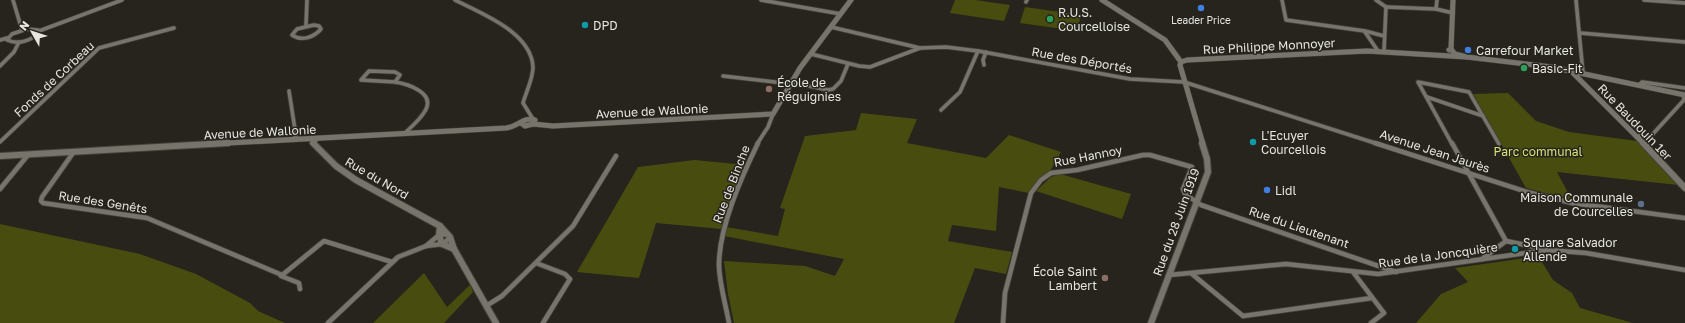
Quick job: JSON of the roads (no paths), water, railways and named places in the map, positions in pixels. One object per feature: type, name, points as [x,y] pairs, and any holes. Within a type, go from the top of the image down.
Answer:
[{"type":"street","points":[[13,0],[22,30]]},
{"type":"street","points":[[7,38],[8,41],[19,42],[34,37],[39,31],[122,0]]},
{"type":"street","points":[[306,25],[307,0]]},
{"type":"street","points":[[454,0],[502,25],[518,37],[528,51],[533,66],[531,83],[523,103],[533,121]]},
{"type":"street","points":[[762,0],[841,14]]},
{"type":"street","name":"Rue de Binche","points":[[729,323],[719,266],[723,230],[730,209],[757,144],[768,127],[773,114],[790,84],[810,54],[851,0]]},
{"type":"street","points":[[1102,0],[1165,40],[1182,62],[1180,65],[1184,82]]},
{"type":"street","points":[[1282,0],[1286,20],[1365,31],[1384,36]]},
{"type":"street","points":[[1376,0],[1386,7],[1436,10],[1453,13]]},
{"type":"street","points":[[1436,10],[1437,0]]},
{"type":"street","points":[[1452,54],[1453,0]]},
{"type":"street","points":[[1576,0],[1580,32],[1582,73]]},
{"type":"street","points":[[1644,0],[1685,4]]},
{"type":"street","points":[[1381,51],[1387,22],[1386,7]]},
{"type":"street","points":[[306,25],[317,25],[321,29],[317,34],[309,37],[300,39],[293,37],[292,35],[294,31],[306,25]]},
{"type":"street","points":[[831,27],[920,48]]},
{"type":"street","name":"Fonds de Corbeau","points":[[0,142],[99,48],[174,28]]},
{"type":"street","points":[[0,40],[22,30],[31,29],[39,31]]},
{"type":"street","points":[[1365,31],[1381,51]]},
{"type":"street","points":[[1580,32],[1685,42]]},
{"type":"street","points":[[0,66],[14,52],[19,42]]},
{"type":"street","name":"Rue des Déportés","points":[[810,54],[848,64],[870,67],[883,64],[920,48],[946,47],[986,52],[1130,79],[1184,82]]},
{"type":"street","points":[[941,110],[960,92],[978,51]]},
{"type":"street","name":"Rue Philippe Monnoyer","points":[[1182,62],[1187,60],[1220,58],[1381,51],[1437,55],[1452,54],[1570,70],[1684,94]]},
{"type":"street","points":[[984,65],[983,60],[986,52]]},
{"type":"street","points":[[723,76],[834,89],[841,81],[848,64]]},
{"type":"street","name":"Rue Baudouin 1er","points":[[1570,70],[1636,136],[1685,188]]},
{"type":"street","points":[[395,82],[400,75],[395,72],[369,71],[361,80],[402,83],[427,95],[429,100],[428,105],[423,114],[404,134]]},
{"type":"street","name":"Avenue Jean Jaurès","points":[[1184,82],[1527,192],[1572,203],[1685,218]]},
{"type":"street","name":"Rue du 28 Juin 1919","points":[[1151,323],[1208,172],[1207,159],[1184,82]]},
{"type":"street","points":[[1499,144],[1469,92],[1418,82],[1506,241],[1547,250]]},
{"type":"street","points":[[1639,85],[1642,82],[1685,88]]},
{"type":"street","points":[[289,91],[296,136],[293,140]]},
{"type":"street","points":[[1636,136],[1651,136],[1684,100],[1684,94]]},
{"type":"street","points":[[1427,97],[1484,116]]},
{"type":"street","points":[[523,121],[528,112]]},
{"type":"street","name":"Avenue de Wallonie","points":[[0,156],[499,128],[513,127],[523,121],[527,126],[533,121],[553,126],[773,114]]},
{"type":"street","name":"Rue du Nord","points":[[316,139],[313,143],[336,166],[356,180],[440,225],[449,236],[454,249],[496,323]]},
{"type":"street","name":"Rue des Genêts","points":[[73,153],[42,197],[41,201],[43,203],[147,218],[282,275],[281,276],[299,283],[300,289]]},
{"type":"street","points":[[0,189],[28,155]]},
{"type":"street","name":"Rue Hannoy","points":[[1003,323],[1005,293],[1031,194],[1041,180],[1052,173],[1077,170],[1142,155],[1150,156],[1192,167],[1183,189],[1185,194],[1196,202]]},
{"type":"street","points":[[486,306],[502,296],[573,226],[616,156]]},
{"type":"street","name":"Rue du Lieutenant","points":[[1196,202],[1396,272]]},
{"type":"street","points":[[440,225],[439,235],[442,244]]},
{"type":"street","points":[[426,246],[439,235],[449,236]]},
{"type":"street","points":[[442,244],[449,236]]},
{"type":"street","points":[[282,275],[324,241],[392,262]]},
{"type":"street","points":[[1482,260],[1506,241]]},
{"type":"street","points":[[328,323],[398,257],[426,246],[442,244],[454,249]]},
{"type":"street","name":"Rue de la Joncquière","points":[[1169,275],[1286,264],[1378,274],[1547,250],[1570,251],[1685,270]]},
{"type":"street","points":[[536,263],[566,274],[570,279],[543,323]]},
{"type":"street","points":[[1353,272],[1384,313],[1371,323]]},
{"type":"street","points":[[1192,274],[1243,316],[1372,298]]},
{"type":"place","name":"Leader Price","points":[[1201,8]]},
{"type":"place","name":"R.U.S. Courcelloise","points":[[1050,19]]},
{"type":"place","name":"DPD","points":[[585,25]]},
{"type":"place","name":"Carrefour Market","points":[[1468,50]]},
{"type":"place","name":"Basic-Fit","points":[[1524,68]]},
{"type":"place","name":"École de Réguignies","points":[[769,89]]},
{"type":"place","name":"L'Ecuyer Courcellois","points":[[1253,142]]},
{"type":"place","name":"Lidl","points":[[1267,190]]},
{"type":"place","name":"Maison Communale de Courcelles","points":[[1641,204]]},
{"type":"place","name":"Square Salvador Allende","points":[[1515,249]]},
{"type":"place","name":"École Saint Lambert","points":[[1105,278]]},
{"type":"park label","name":"Parc communal","points":[[1538,151]]}]
